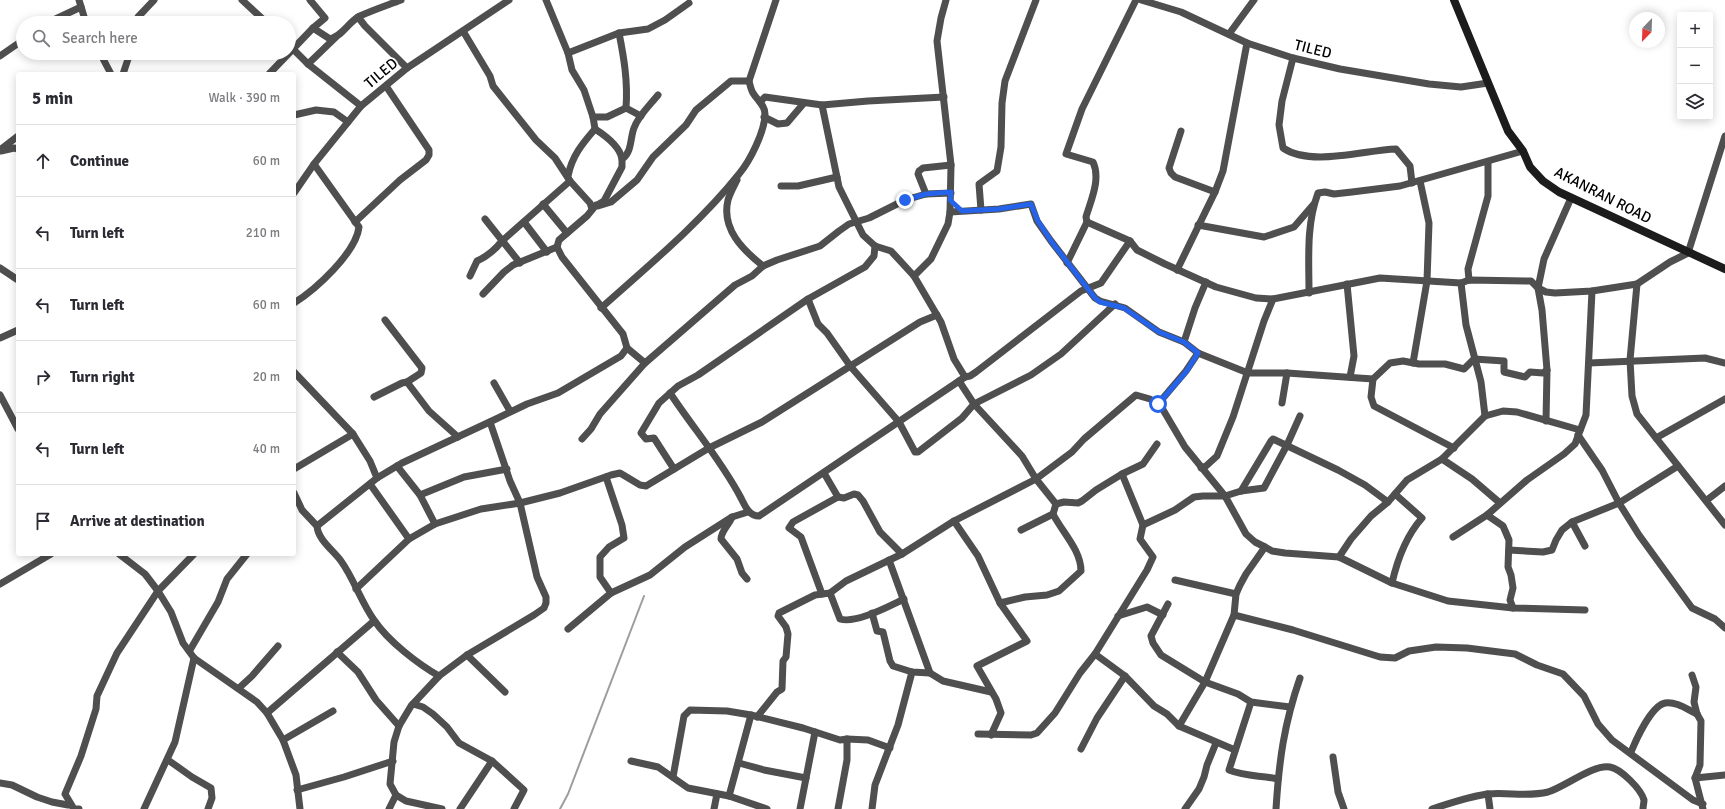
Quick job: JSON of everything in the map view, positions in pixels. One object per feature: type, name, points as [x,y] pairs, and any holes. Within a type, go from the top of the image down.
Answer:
[{"type":"main road","name":"AKANRAN ROAD","points":[[1454,0],[1508,131],[1523,151],[1530,168],[1543,181],[1571,198],[1725,269]]},
{"type":"street","points":[[139,16],[154,0]]},
{"type":"street","points":[[242,0],[259,16]]},
{"type":"street","points":[[296,43],[325,18],[310,0]]},
{"type":"street","points":[[308,64],[358,17],[402,0]]},
{"type":"street","name":"TILED","points":[[296,190],[314,164],[361,106],[407,68],[509,0]]},
{"type":"street","points":[[483,294],[504,272],[557,246],[559,240],[587,216],[594,207],[604,201],[622,168],[621,152],[604,135],[595,129],[593,117],[584,90],[572,70],[568,53],[546,0]]},
{"type":"street","points":[[763,266],[740,245],[729,229],[727,212],[728,200],[739,174],[753,152],[765,113],[760,102],[753,93],[749,81],[776,0]]},
{"type":"street","points":[[914,276],[931,259],[948,224],[950,212],[951,165],[937,41],[946,0]]},
{"type":"street","points":[[981,210],[979,184],[997,171],[1000,159],[1002,102],[1005,81],[1036,0]]},
{"type":"street","points":[[1067,262],[1088,222],[1086,217],[1097,177],[1097,169],[1093,162],[1066,154],[1082,109],[1136,0]]},
{"type":"street","name":"TILED","points":[[1141,0],[1181,12],[1248,43],[1293,58],[1340,69],[1429,84],[1461,87],[1488,83]]},
{"type":"street","points":[[1229,34],[1254,0]]},
{"type":"street","points":[[568,53],[619,33],[648,29],[656,26],[689,3]]},
{"type":"street","points":[[59,16],[80,4],[84,16]]},
{"type":"street","points":[[358,17],[407,68]]},
{"type":"street","points":[[313,28],[330,38],[341,34]]},
{"type":"street","points":[[462,31],[490,76],[493,86],[536,140],[554,158],[594,207]]},
{"type":"street","points":[[619,33],[626,64],[626,108]]},
{"type":"street","points":[[1177,270],[1215,192],[1223,171],[1248,43]]},
{"type":"street","points":[[0,56],[16,45]]},
{"type":"street","points":[[296,52],[308,64],[361,106]]},
{"type":"street","points":[[1293,58],[1282,101],[1279,125],[1283,148],[1289,152],[1323,158],[1396,149],[1410,166],[1412,183]]},
{"type":"street","points":[[103,60],[108,72]]},
{"type":"street","points":[[124,72],[128,60]]},
{"type":"street","points":[[271,72],[280,60]]},
{"type":"street","points":[[594,207],[611,202],[637,180],[653,157],[686,125],[696,110],[731,81],[749,81]]},
{"type":"street","points":[[355,222],[400,180],[426,160],[429,155],[429,150],[386,86]]},
{"type":"street","points":[[622,159],[626,157],[629,152],[634,127],[658,96]]},
{"type":"street","points":[[760,102],[765,97],[822,106],[868,100],[944,97]]},
{"type":"street","points":[[764,116],[778,124],[787,123],[804,104]]},
{"type":"street","points":[[822,106],[839,187],[857,223],[875,250]]},
{"type":"street","points":[[593,117],[607,116],[626,108]]},
{"type":"street","points":[[626,108],[641,116]]},
{"type":"street","points":[[296,115],[316,110],[334,112],[348,122]]},
{"type":"street","points":[[470,276],[477,261],[486,257],[569,178],[570,164],[575,154],[595,129]]},
{"type":"street","points":[[1181,131],[1169,168],[1171,173],[1175,177],[1215,192]]},
{"type":"street","points":[[1088,222],[1130,241],[1137,250],[1177,270],[1206,282],[1256,298],[1273,299],[1380,278],[1461,283],[1469,280],[1531,281],[1538,288],[1546,292],[1592,291],[1637,284],[1670,262],[1688,253],[1725,136]]},
{"type":"street","points":[[0,150],[16,138]]},
{"type":"street","points":[[0,150],[16,148]]},
{"type":"street","points":[[1309,293],[1308,233],[1314,203],[1318,193],[1325,192],[1334,194],[1400,186],[1523,151]]},
{"type":"street","points":[[1469,280],[1468,269],[1488,196],[1488,162]]},
{"type":"street","points":[[296,302],[325,278],[351,248],[358,233],[359,227],[314,164]]},
{"type":"street","points":[[926,194],[918,174],[919,171],[923,168],[951,165]]},
{"type":"street","points":[[601,308],[698,219],[739,174]]},
{"type":"street","points":[[781,186],[798,186],[837,177]]},
{"type":"street","points":[[1413,363],[1426,281],[1429,223],[1420,181]]},
{"type":"street","points":[[582,439],[591,429],[600,414],[645,363],[735,285],[752,276],[763,266],[820,246],[849,224],[857,223],[905,200],[926,194],[951,196],[962,211]]},
{"type":"street","points":[[1546,421],[1547,370],[1542,310],[1538,288],[1544,259],[1571,198]]},
{"type":"street","points":[[1198,225],[1264,237],[1294,227],[1314,203]]},
{"type":"street","points":[[543,204],[567,233]]},
{"type":"street","points":[[950,212],[999,209],[1031,204],[1038,221],[1080,280],[1084,289],[1100,302],[1114,304],[1124,308],[1159,332],[1184,342],[1198,353],[1248,373],[1287,373],[1373,379]]},
{"type":"street","points":[[485,219],[520,264]]},
{"type":"street","points":[[524,222],[547,252]]},
{"type":"street","points":[[670,393],[736,488],[748,512],[755,516],[759,516],[962,379],[976,372],[1084,289],[1101,283],[1130,241]]},
{"type":"street","points":[[557,246],[562,257],[623,334],[627,348],[645,363]]},
{"type":"street","points":[[875,250],[891,250],[914,276],[942,322],[954,359],[974,404],[1022,456],[1036,479],[1056,504]]},
{"type":"street","points":[[674,469],[654,438],[646,439],[641,433],[659,403],[678,386],[698,376],[808,299],[865,266],[875,250]]},
{"type":"street","points":[[1123,251],[1137,250]]},
{"type":"street","points":[[0,268],[16,279]]},
{"type":"street","points":[[1184,342],[1195,308],[1206,282]]},
{"type":"street","points":[[1461,283],[1466,325],[1481,382],[1485,416]]},
{"type":"street","points":[[1348,284],[1354,356],[1350,377]]},
{"type":"street","points":[[1637,284],[1630,360],[1632,396],[1637,414],[1725,525]]},
{"type":"street","points":[[1453,537],[1487,515],[1527,480],[1564,454],[1575,444],[1586,415],[1592,291]]},
{"type":"street","points":[[808,299],[818,324],[828,333],[851,367],[900,422],[915,452],[918,452],[962,418],[974,404],[1031,375],[1061,354],[1114,304]]},
{"type":"street","points":[[1201,468],[1206,466],[1217,456],[1248,373],[1264,321],[1273,299]]},
{"type":"street","points":[[356,589],[409,540],[435,524],[481,509],[560,493],[606,476],[620,473],[640,485],[646,486],[709,448],[762,422],[920,322],[937,316]]},
{"type":"street","points":[[374,397],[407,382],[421,373],[422,368],[385,320]]},
{"type":"street","points":[[0,338],[16,331]]},
{"type":"street","points":[[317,526],[377,478],[397,466],[510,411],[558,394],[621,356],[627,348]]},
{"type":"street","points":[[1158,404],[1186,372],[1198,353]]},
{"type":"street","points":[[1589,364],[1630,360],[1705,358],[1725,363]]},
{"type":"street","points":[[1454,448],[1374,406],[1371,397],[1373,379],[1390,363],[1403,361],[1413,363],[1445,364],[1464,369],[1474,359],[1504,361],[1504,372],[1525,377],[1530,372],[1544,373],[1547,370]]},
{"type":"street","points":[[1282,403],[1287,373]]},
{"type":"street","points":[[296,374],[354,434],[370,461],[377,478]]},
{"type":"street","points":[[407,382],[429,411],[458,437]]},
{"type":"street","points":[[494,383],[510,411]]},
{"type":"street","points":[[0,395],[2,406],[16,424]]},
{"type":"street","points":[[729,796],[738,763],[754,716],[777,692],[782,689],[783,661],[786,657],[788,634],[786,627],[778,614],[815,595],[830,593],[846,581],[902,554],[954,521],[1036,479],[1072,452],[1084,439],[1136,395],[1143,396],[1158,404],[1201,468],[1225,496],[1246,534],[1255,542],[1272,551],[1339,557],[1392,583],[1448,601],[1513,608],[1585,610]]},
{"type":"street","points":[[1656,438],[1725,400]]},
{"type":"street","points":[[1339,557],[1351,539],[1367,520],[1388,502],[1407,480],[1442,458],[1454,448],[1485,416],[1510,412],[1546,421],[1579,433],[1639,535],[1692,608],[1716,619],[1725,628]]},
{"type":"street","points":[[1143,525],[1175,510],[1194,497],[1225,496],[1240,491],[1264,488],[1287,445],[1300,416]]},
{"type":"street","points":[[442,809],[406,801],[396,795],[390,784],[394,742],[399,726],[413,704],[439,676],[467,655],[534,615],[544,608],[546,603],[546,597],[537,578],[520,502],[510,481],[490,422]]},
{"type":"street","points":[[296,468],[354,434]]},
{"type":"street","points":[[1240,491],[1270,441],[1273,439],[1278,440],[1365,485],[1388,502]]},
{"type":"street","points":[[1056,504],[1064,502],[1078,503],[1082,501],[1096,490],[1122,474],[1143,464],[1157,444]]},
{"type":"street","points":[[1442,458],[1472,479],[1500,503]]},
{"type":"street","points":[[397,466],[420,496],[435,524]]},
{"type":"street","points":[[1509,550],[1543,552],[1552,550],[1562,530],[1572,522],[1619,503],[1678,466]]},
{"type":"street","points":[[420,496],[464,477],[507,469]]},
{"type":"street","points":[[824,473],[838,497]]},
{"type":"street","points":[[978,734],[1031,735],[1037,733],[1055,713],[1080,673],[1095,654],[1142,579],[1153,558],[1140,539],[1143,525],[1122,474]]},
{"type":"street","points":[[606,476],[622,525],[624,538],[609,547],[600,557],[600,577],[611,593]]},
{"type":"street","points":[[370,484],[409,540]]},
{"type":"street","points":[[1706,500],[1725,486]]},
{"type":"street","points":[[822,594],[801,537],[789,528],[793,522],[838,497],[844,498],[854,494],[858,495],[863,501],[880,532],[902,554]]},
{"type":"street","points":[[1392,583],[1401,554],[1414,526],[1422,518],[1395,494]]},
{"type":"street","points":[[296,498],[302,510],[317,526],[318,533],[341,562],[374,621],[393,642],[428,670],[439,676]]},
{"type":"street","points":[[1021,530],[1053,514],[1056,504]]},
{"type":"street","points":[[568,629],[611,593],[650,575],[685,547],[732,517],[748,512]]},
{"type":"street","points":[[1000,603],[1025,597],[1047,595],[1059,591],[1081,571],[1081,565],[1076,551],[1053,514]]},
{"type":"street","points":[[1487,515],[1503,526],[1509,540],[1508,567],[1512,575],[1513,588],[1510,600],[1513,608]]},
{"type":"street","points":[[732,517],[721,538],[737,559],[742,573],[747,579]]},
{"type":"street","points":[[954,521],[978,556],[1000,603],[1027,641],[977,666],[996,699],[1001,713],[991,735]]},
{"type":"street","points":[[1572,522],[1585,546]]},
{"type":"street","points":[[1179,726],[1205,682],[1234,616],[1236,594],[1246,574],[1265,547]]},
{"type":"street","points":[[0,584],[48,556]]},
{"type":"street","points":[[122,556],[145,574],[158,591],[171,612],[183,643],[190,650],[194,658],[239,688],[268,713],[282,740],[296,775],[300,809]]},
{"type":"street","points":[[68,807],[65,794],[89,732],[96,709],[97,696],[102,683],[122,643],[158,591],[192,556]]},
{"type":"street","points":[[190,650],[218,602],[227,579],[245,556]]},
{"type":"street","points":[[889,560],[930,673]]},
{"type":"street","points":[[1175,580],[1236,594]]},
{"type":"street","points":[[830,593],[840,619],[845,621],[872,613],[904,599]]},
{"type":"street","points":[[1168,604],[1151,636],[1153,643],[1161,655],[1205,682],[1238,694],[1251,702],[1290,707]]},
{"type":"street","points":[[1118,616],[1146,608],[1163,615]]},
{"type":"street","points":[[872,613],[877,631],[883,632],[890,661],[893,666],[912,672],[930,673],[943,681],[991,692]]},
{"type":"street","points":[[1234,616],[1293,630],[1380,657],[1395,658],[1409,651],[1436,647],[1468,648],[1515,654],[1538,665],[1563,674],[1584,696],[1598,724],[1612,740],[1703,806]]},
{"type":"street","points":[[268,713],[374,621]]},
{"type":"street","points":[[239,688],[252,676],[278,646]]},
{"type":"street","points":[[337,652],[358,672],[376,700],[399,726]]},
{"type":"street","points":[[1095,654],[1126,676],[1154,706],[1167,714],[1179,726],[1235,750]]},
{"type":"street","points":[[467,655],[505,692]]},
{"type":"street","points":[[144,809],[168,760],[175,742],[194,658]]},
{"type":"street","points":[[872,809],[875,785],[890,748],[906,698],[912,672]]},
{"type":"street","points":[[1692,675],[1696,687],[1694,702],[1697,714],[1701,721],[1700,765],[1695,778],[1703,806]]},
{"type":"street","points":[[1081,749],[1097,718],[1126,676]]},
{"type":"street","points":[[1276,809],[1278,779],[1285,725],[1300,678]]},
{"type":"street","points":[[1251,702],[1229,770],[1250,776],[1264,776],[1278,779]]},
{"type":"street","points":[[1680,705],[1694,702]]},
{"type":"street","points":[[1630,752],[1639,732],[1658,706],[1666,703],[1680,705],[1697,714]]},
{"type":"street","points":[[413,704],[423,707],[446,727],[459,743],[492,761],[524,790],[514,809]]},
{"type":"street","points":[[673,777],[684,716],[690,710],[727,712],[754,716],[840,740],[868,740],[890,748]]},
{"type":"street","points":[[282,740],[333,711]]},
{"type":"street","points":[[800,809],[815,732]]},
{"type":"street","points":[[838,809],[847,760],[847,739]]},
{"type":"street","points":[[1185,809],[1199,788],[1204,777],[1206,765],[1216,743]]},
{"type":"street","points":[[1333,757],[1338,792],[1344,809]]},
{"type":"street","points":[[168,760],[211,788],[212,798],[208,809]]},
{"type":"street","points":[[297,790],[344,778],[393,760]]},
{"type":"street","points":[[460,809],[492,761]]},
{"type":"street","points":[[631,761],[658,767],[688,788],[729,796],[767,809]]},
{"type":"street","points":[[738,763],[764,770],[806,778]]},
{"type":"street","points":[[1432,809],[1459,800],[1488,794],[1524,795],[1550,792],[1599,768],[1609,767],[1622,772],[1631,781],[1642,796],[1644,801],[1643,809]]},
{"type":"street","points":[[1695,778],[1725,775]]},
{"type":"street","points":[[0,783],[12,785],[36,797],[68,807]]},
{"type":"street","points":[[65,794],[74,809],[79,809]]},
{"type":"street","points":[[714,809],[717,794]]},
{"type":"street","points":[[1488,794],[1490,809]]},
{"type":"street","points":[[389,809],[396,795]]},
{"type":"waterway","points":[[560,809],[568,794],[644,596]]},
{"type":"route","points":[[905,200],[926,194],[951,192],[950,200],[962,211],[999,209],[1026,203],[1031,204],[1038,221],[1051,241],[1095,298],[1100,302],[1114,304],[1124,308],[1159,332],[1184,342],[1198,353],[1186,372],[1158,404]]}]
